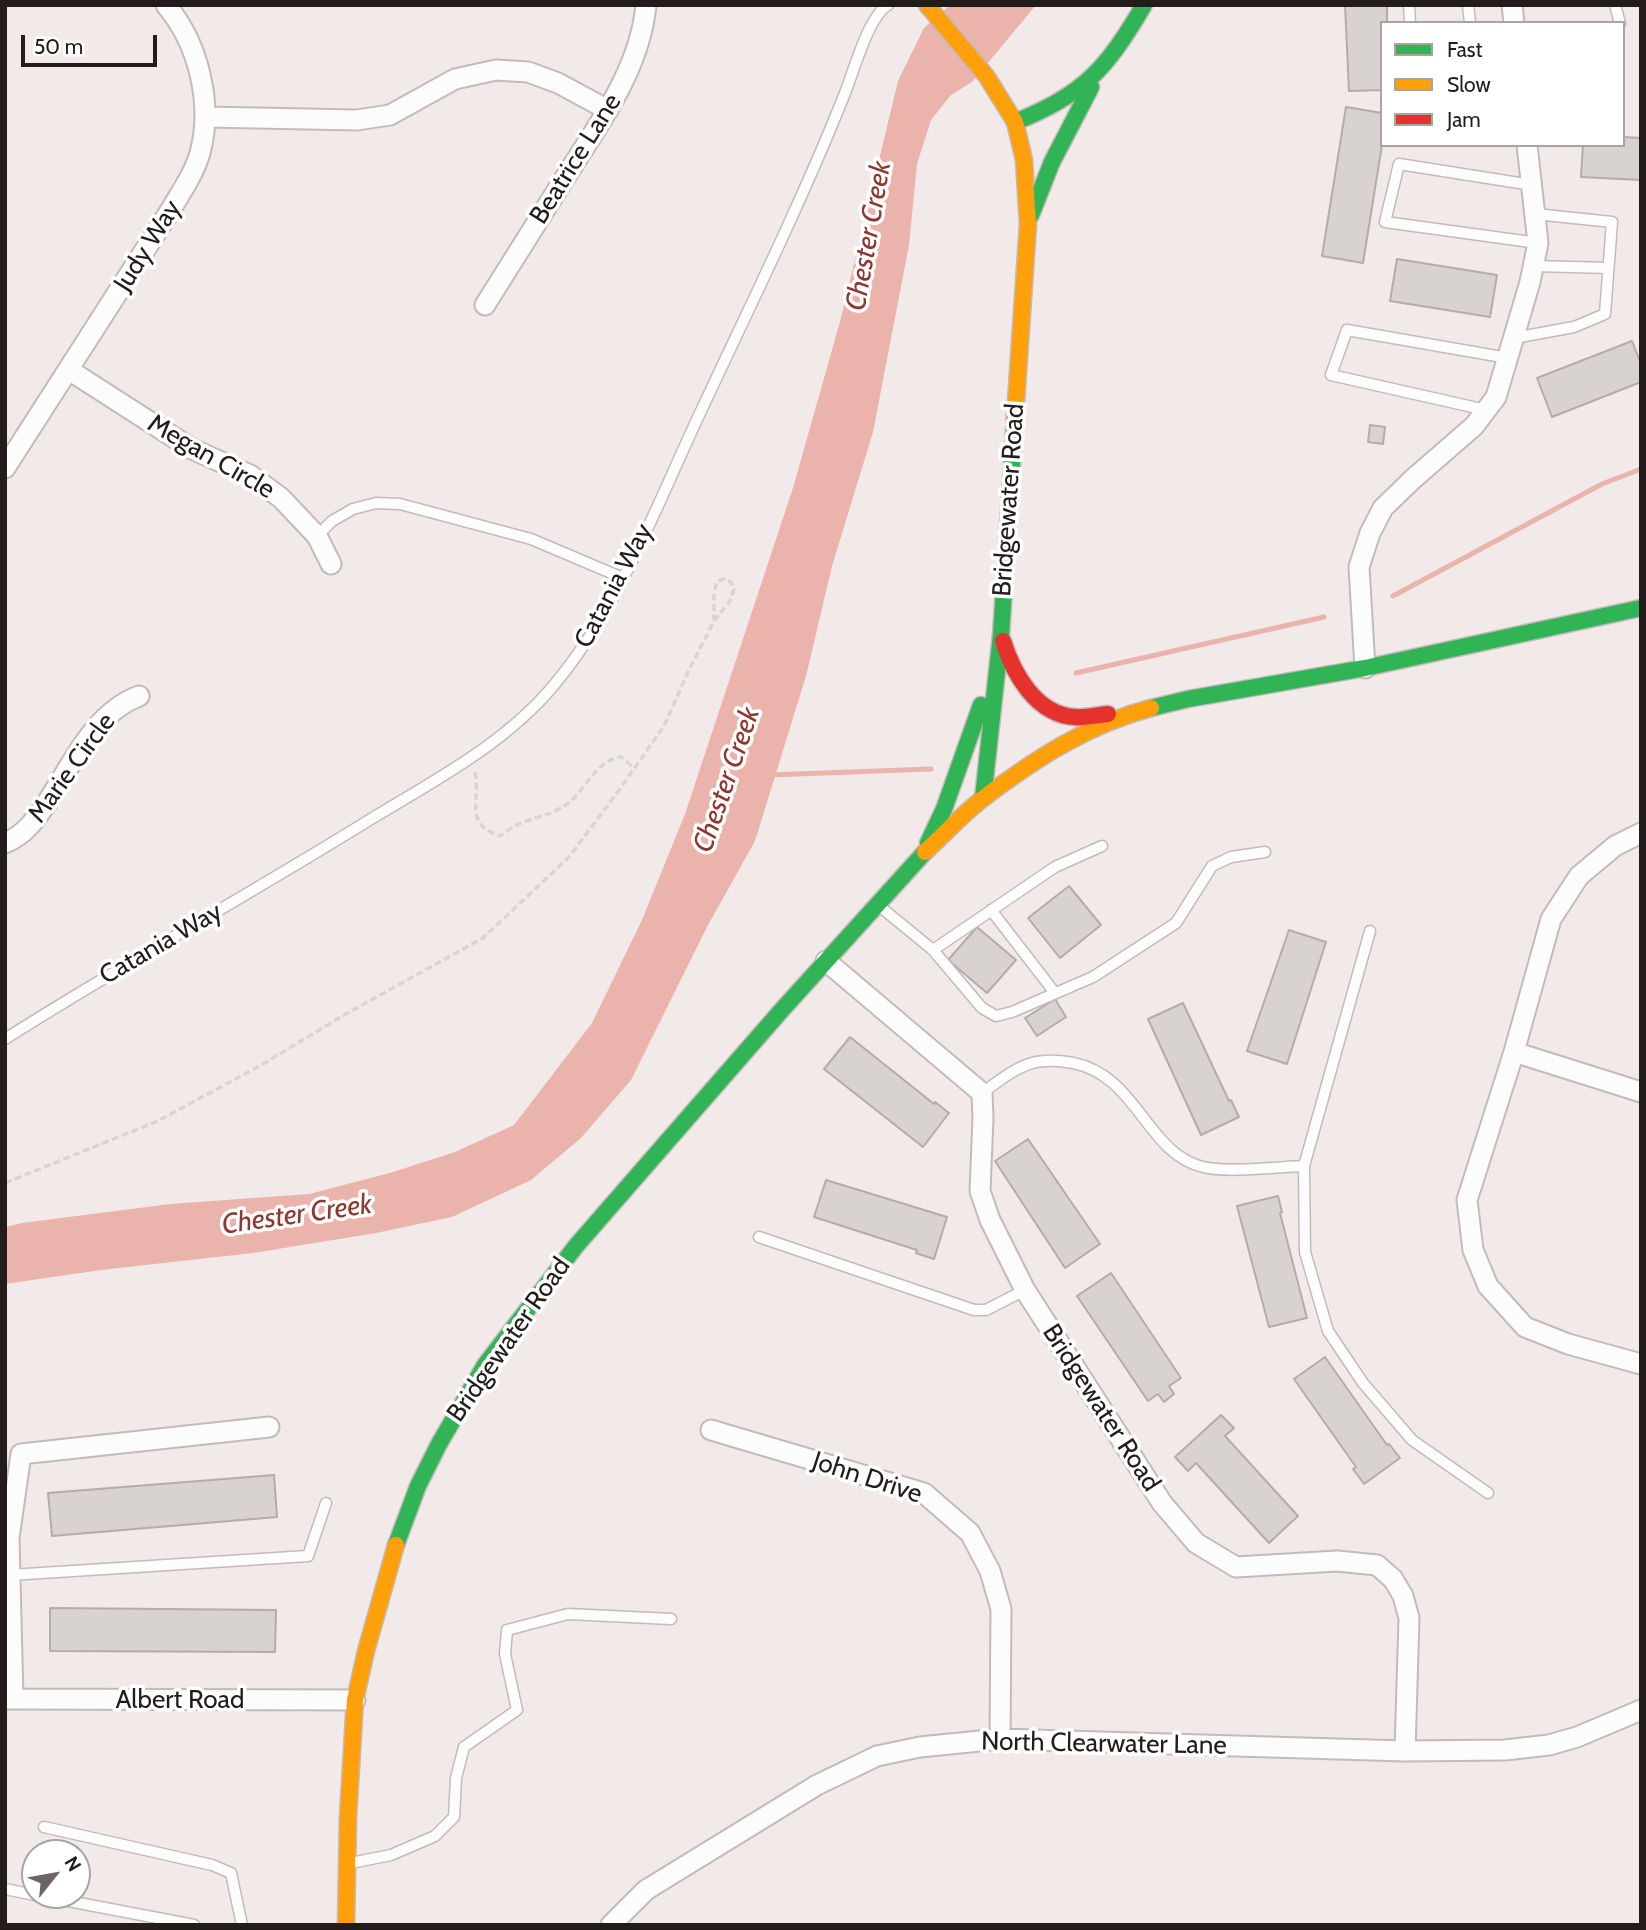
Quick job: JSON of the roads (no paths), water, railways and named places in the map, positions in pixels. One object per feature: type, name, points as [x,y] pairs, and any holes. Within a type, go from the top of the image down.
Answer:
[{"type":"street","name":"Judy Way","points":[[5,468],[187,182],[199,154],[206,117],[194,55],[166,5]]},
{"type":"street","name":"Beatrice Lane","points":[[485,305],[608,110],[628,72],[644,28],[646,5]]},
{"type":"street","points":[[1028,224],[1057,151],[1078,108],[1144,5]]},
{"type":"street","name":"Bridgewater Road","points":[[346,1925],[351,1741],[355,1700],[386,1578],[404,1523],[439,1444],[485,1365],[576,1246],[877,904],[918,859],[983,797],[1001,635],[1028,224],[1024,160],[1015,122],[987,77],[930,8]]},
{"type":"street","points":[[206,117],[357,120],[390,115],[455,79],[496,70],[538,75],[608,110]]},
{"type":"street","points":[[1015,122],[1059,104],[1080,91],[1101,72]]},
{"type":"street","points":[[1366,668],[1359,567],[1370,533],[1383,508],[1474,426],[1496,397],[1534,266],[1538,243],[1527,147]]},
{"type":"street","name":"Megan Circle","points":[[69,370],[192,449],[250,475],[281,498],[317,536],[331,564]]},
{"type":"street","points":[[983,797],[1080,734],[1132,713],[1188,699],[1366,668],[1641,608]]},
{"type":"street","points":[[1001,635],[1008,661],[1025,690],[1051,709],[1072,717],[1132,713]]},
{"type":"street","points":[[918,859],[944,809],[968,746],[1001,635]]},
{"type":"street","name":"Marie Circle","points":[[5,843],[27,830],[99,722],[121,703],[139,696]]},
{"type":"street","points":[[1641,833],[1615,846],[1579,876],[1551,919],[1514,1052],[1467,1200],[1474,1250],[1488,1286],[1525,1328],[1568,1344],[1641,1364]]},
{"type":"street","points":[[826,961],[982,1093]]},
{"type":"street","points":[[1514,1052],[1641,1092]]},
{"type":"street","name":"Bridgewater Road","points":[[982,1093],[984,1118],[980,1191],[990,1220],[1025,1290],[1162,1503],[1196,1543],[1236,1567],[1338,1562],[1377,1564],[1393,1579],[1403,1596],[1409,1618],[1405,1751]]},
{"type":"street","points":[[9,1699],[10,1575],[7,1538],[20,1454],[269,1427]]},
{"type":"street","name":"John Drive","points":[[711,1430],[924,1493],[970,1533],[990,1571],[1001,1609],[999,1739]]},
{"type":"street","name":"Albert Road","points":[[9,1699],[355,1700]]},
{"type":"street","name":"North Clearwater Lane","points":[[611,1925],[646,1890],[817,1785],[877,1756],[920,1747],[999,1739],[1405,1751],[1505,1750],[1549,1745],[1577,1737],[1641,1710]]},
{"type":"lane","name":"Catania Way","points":[[5,1039],[97,980],[289,870],[471,757],[529,712],[553,686],[588,641],[623,578],[761,284],[872,27],[881,9],[888,5]]},
{"type":"lane","points":[[1532,185],[1399,164],[1385,222],[1538,243]]},
{"type":"lane","points":[[1514,338],[1574,327],[1605,314],[1612,222],[1535,214]]},
{"type":"lane","points":[[1534,266],[1608,268]]},
{"type":"lane","points":[[1486,410],[1331,374],[1347,330],[1508,358]]},
{"type":"lane","points":[[317,536],[332,520],[353,509],[376,503],[400,504],[531,539],[623,578]]},
{"type":"lane","points":[[933,950],[1055,867],[1102,846]]},
{"type":"lane","points":[[877,904],[933,950],[982,1008],[996,1016],[1093,976],[1176,923],[1212,866],[1231,857],[1265,852]]},
{"type":"lane","points":[[991,910],[1055,993]]},
{"type":"lane","points":[[1370,931],[1304,1166],[1305,1252],[1328,1331],[1363,1383],[1412,1440],[1488,1493]]},
{"type":"lane","points":[[982,1093],[1027,1063],[1046,1059],[1087,1066],[1106,1076],[1125,1093],[1160,1138],[1182,1157],[1202,1167],[1304,1166]]},
{"type":"lane","points":[[759,1237],[974,1310],[986,1310],[1025,1290]]},
{"type":"lane","points":[[10,1575],[308,1556],[326,1503]]},
{"type":"lane","points":[[347,1864],[391,1855],[435,1836],[454,1818],[456,1778],[464,1747],[517,1710],[505,1654],[507,1630],[568,1615],[671,1619]]},
{"type":"lane","points":[[44,1827],[212,1865],[231,1873],[242,1925]]},
{"type":"lane","points":[[91,1905],[194,1925]]},
{"type":"water","name":"Chester Creek","points":[[950,5],[1036,5],[972,82],[951,95],[931,120],[917,164],[909,245],[873,432],[832,566],[806,676],[755,841],[708,925],[631,1080],[581,1138],[531,1180],[452,1217],[376,1233],[253,1253],[5,1284],[5,1227],[170,1204],[309,1194],[390,1173],[455,1152],[514,1125],[592,1023],[642,920],[685,814],[793,488],[841,318],[898,81],[924,28]]},
{"type":"waterway","points":[[1393,596],[1602,484],[1641,469]]},
{"type":"waterway","points":[[1076,673],[1324,617]]},
{"type":"waterway","points":[[770,775],[931,769]]}]
